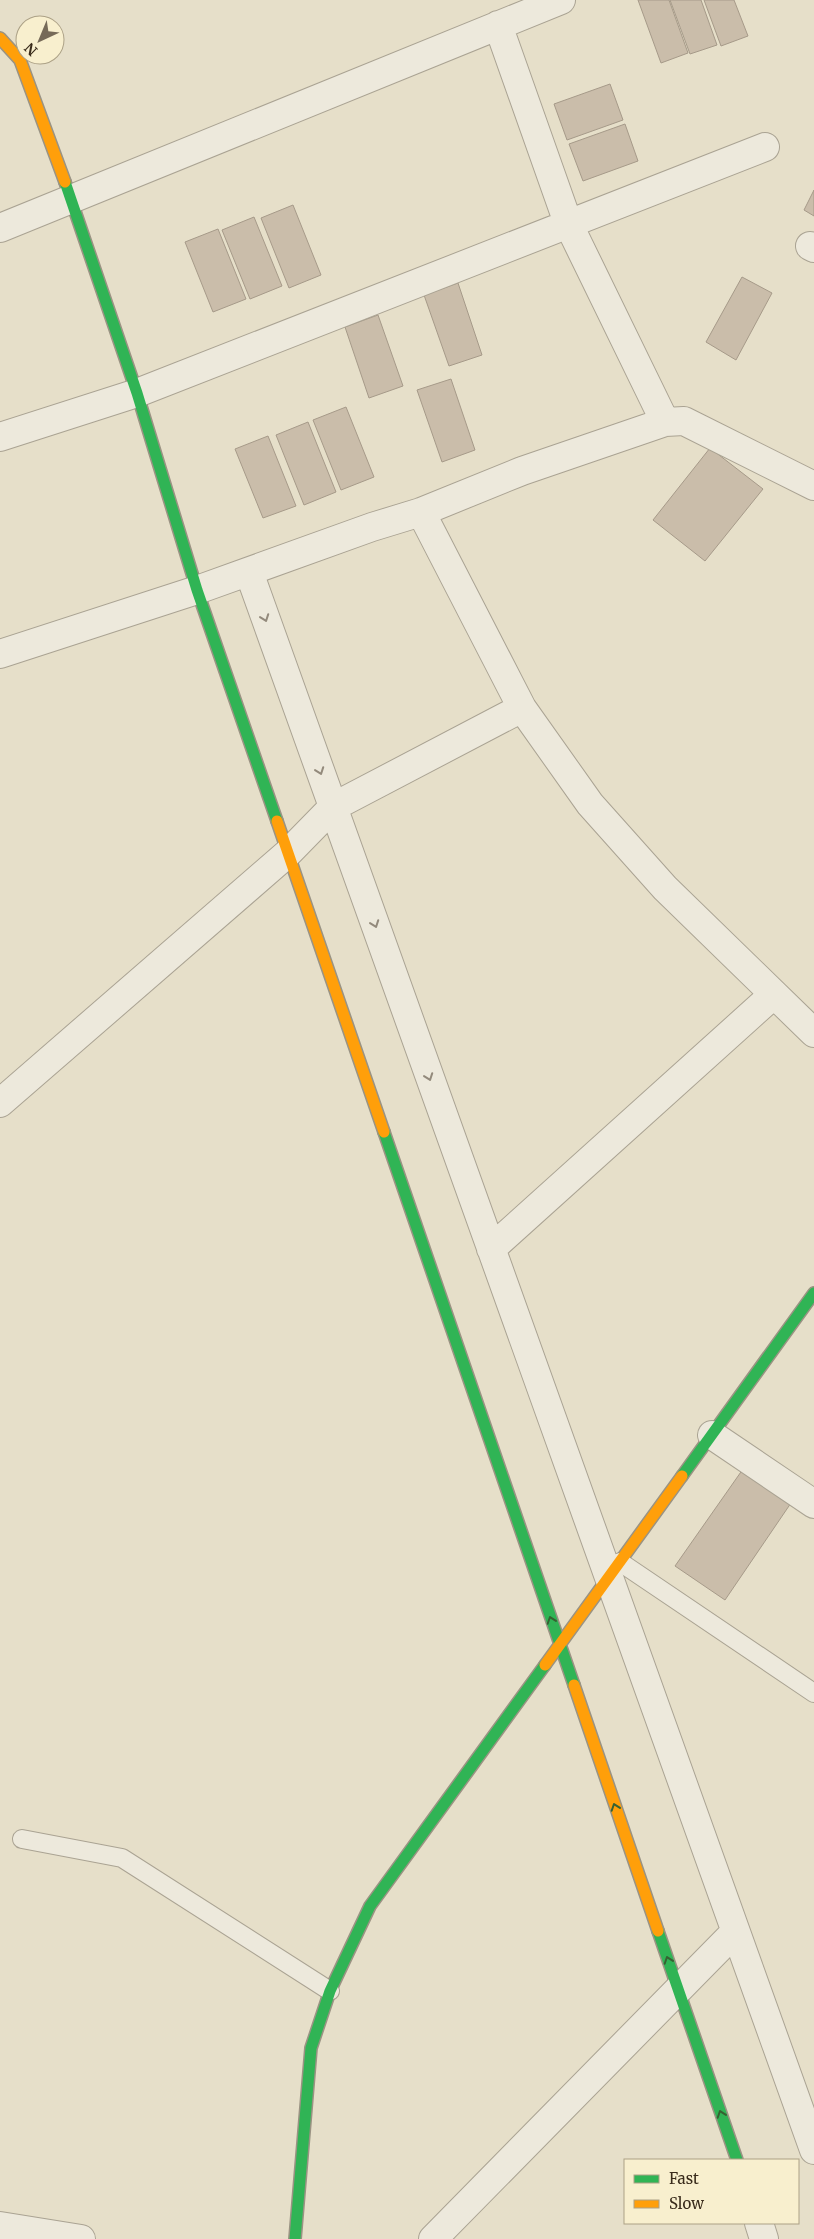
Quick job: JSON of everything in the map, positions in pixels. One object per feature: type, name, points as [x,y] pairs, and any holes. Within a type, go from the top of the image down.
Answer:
[{"type":"street","points":[[0,228],[561,0]]},
{"type":"street","points":[[498,25],[568,223],[665,422]]},
{"type":"street","points":[[0,38],[20,60],[72,200],[137,394],[197,590],[737,2159]]},
{"type":"street","points":[[0,437],[137,394],[765,147]]},
{"type":"street","points":[[0,654],[197,590],[372,527],[421,512],[522,471],[665,422],[684,421],[814,486]]},
{"type":"street","points":[[421,512],[522,708],[590,804],[665,888],[814,1033]]},
{"type":"street","points":[[249,572],[491,1250],[614,1570],[735,1932],[814,2150]]},
{"type":"street","points":[[0,1103],[288,852],[333,807],[522,708]]},
{"type":"street","points":[[491,1250],[773,995]]},
{"type":"street","points":[[295,2239],[311,2048],[330,1991],[370,1906],[814,1293]]},
{"type":"street","points":[[712,1435],[814,1504]]},
{"type":"street","points":[[433,2239],[735,1932]]},
{"type":"street","points":[[759,2224],[764,2239]]},
{"type":"street","points":[[0,2226],[82,2239]]},
{"type":"lane","points":[[614,1570],[814,1693]]},
{"type":"lane","points":[[22,1839],[122,1858],[330,1991]]},
{"type":"building","points":[[638,0],[669,0],[688,53],[661,63]]},
{"type":"building","points":[[670,0],[701,0],[717,45],[690,54]]},
{"type":"building","points":[[704,0],[734,0],[748,36],[721,46]]},
{"type":"building","points":[[610,84],[623,120],[567,140],[554,104]]},
{"type":"building","points":[[625,124],[638,161],[583,181],[569,144]]},
{"type":"building","points":[[814,190],[814,216],[804,210]]},
{"type":"building","points":[[293,205],[321,275],[289,288],[261,218]]},
{"type":"building","points":[[254,217],[282,286],[250,299],[222,230]]},
{"type":"building","points":[[218,229],[246,299],[213,312],[185,242]]},
{"type":"building","points":[[742,277],[772,293],[736,360],[706,342]]},
{"type":"building","points":[[458,283],[482,355],[449,366],[424,295]]},
{"type":"building","points":[[378,315],[403,386],[369,398],[345,327]]},
{"type":"building","points":[[451,379],[475,450],[442,462],[417,390]]},
{"type":"building","points":[[346,407],[374,477],[341,490],[313,420]]},
{"type":"building","points":[[308,422],[336,492],[304,505],[276,435]]},
{"type":"building","points":[[268,436],[296,506],[263,518],[235,449]]},
{"type":"building","points":[[710,448],[763,489],[705,561],[653,520]]},
{"type":"building","points":[[743,1469],[791,1503],[725,1600],[675,1566]]},
{"type":"traffic: fast","points":[[65,182],[137,393],[197,590],[277,821]]},
{"type":"traffic: fast","points":[[384,1132],[574,1685]]},
{"type":"traffic: fast","points":[[682,1476],[814,1293]]},
{"type":"traffic: fast","points":[[295,2239],[311,2048],[330,1991],[370,1906],[545,1665]]},
{"type":"traffic: fast","points":[[658,1931],[737,2159]]},
{"type":"traffic: slow","points":[[0,38],[20,60],[65,182]]},
{"type":"traffic: slow","points":[[277,821],[384,1132]]},
{"type":"traffic: slow","points":[[545,1665],[682,1476]]},
{"type":"traffic: slow","points":[[574,1685],[658,1931]]}]
